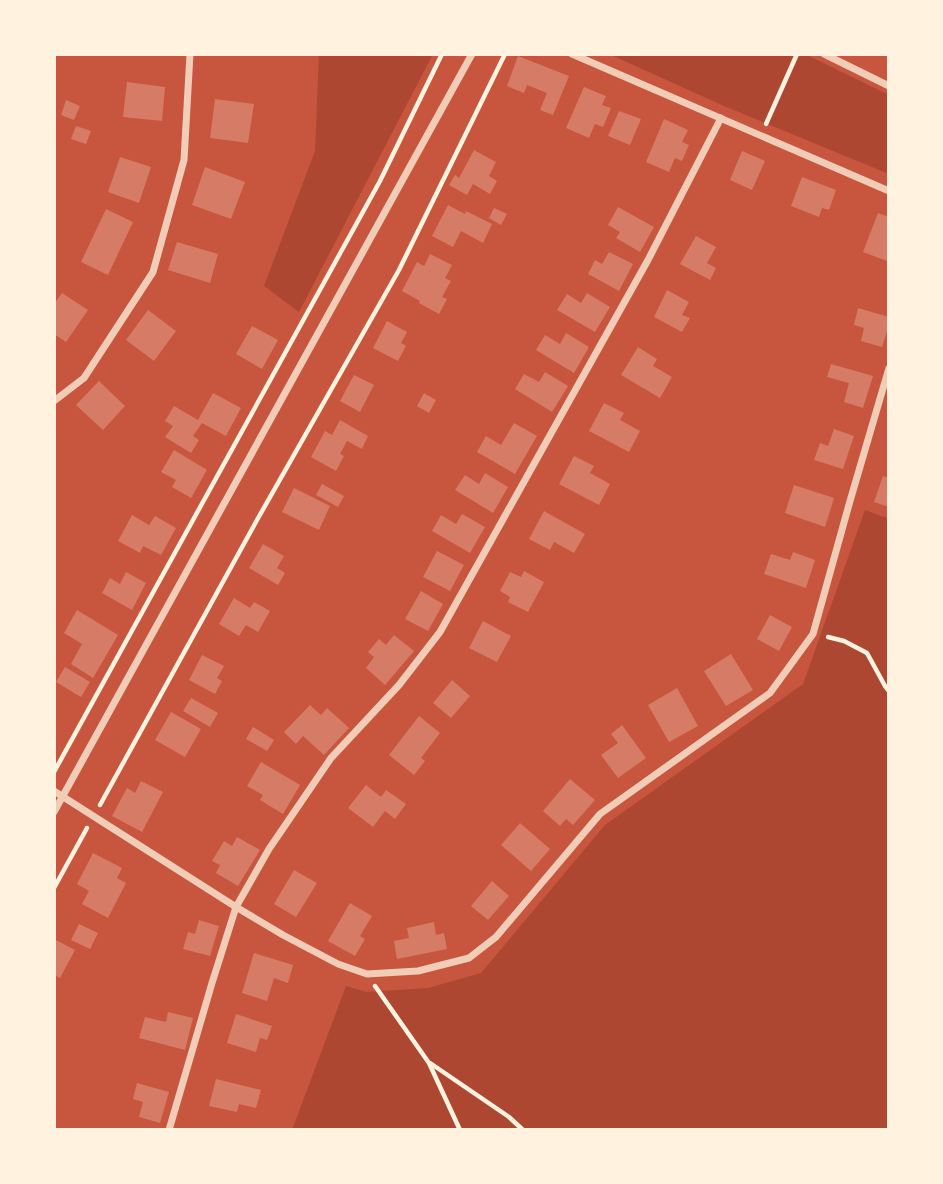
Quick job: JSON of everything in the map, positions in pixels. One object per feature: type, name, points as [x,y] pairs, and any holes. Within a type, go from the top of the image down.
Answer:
[{"type":"street","points":[[54,401],[83,378],[153,272],[184,160],[190,54]]},
{"type":"street","points":[[54,813],[472,54]]},
{"type":"street","points":[[572,54],[889,191]]},
{"type":"street","points":[[824,54],[889,86]]},
{"type":"street","points":[[169,1130],[236,907],[269,849],[331,758],[399,685],[440,632],[648,260],[721,118]]},
{"type":"street","points":[[54,791],[236,907],[338,964],[367,974],[418,971],[469,958],[496,937],[600,814],[770,692],[813,634],[889,368]]},
{"type":"path","points":[[54,772],[380,181],[443,54]]},
{"type":"path","points":[[54,888],[257,520],[399,271],[505,54]]},
{"type":"path","points":[[761,135],[797,54]]},
{"type":"path","points":[[813,634],[844,641],[867,653],[889,691]]},
{"type":"path","points":[[367,974],[429,1063],[460,1130]]},
{"type":"path","points":[[429,1063],[509,1117],[523,1130]]},
{"type":"shaded area","points":[[319,54],[433,54],[299,312],[264,286],[315,151]]},
{"type":"shaded area","points":[[609,54],[805,54],[889,95],[889,174],[724,106]]},
{"type":"shaded area","points":[[865,510],[889,519],[889,1130],[292,1130],[346,986],[367,992],[428,988],[481,973],[605,825],[803,684]]},
{"type":"building","points":[[518,56],[569,76],[553,115],[540,110],[547,93],[527,85],[524,93],[507,86]]},
{"type":"building","points":[[127,82],[165,87],[162,121],[123,117]]},
{"type":"building","points":[[584,87],[606,96],[602,105],[611,108],[603,127],[595,124],[589,138],[566,128]]},
{"type":"building","points":[[215,99],[254,104],[248,143],[210,138]]},
{"type":"building","points":[[66,100],[80,106],[74,120],[61,115]]},
{"type":"building","points":[[619,111],[641,119],[630,145],[608,136]]},
{"type":"building","points":[[664,119],[688,130],[682,142],[689,145],[682,161],[675,158],[669,172],[646,162]]},
{"type":"building","points":[[76,126],[91,131],[86,144],[71,139]]},
{"type":"building","points":[[474,150],[496,162],[489,176],[497,181],[490,194],[473,184],[467,195],[449,185],[455,175],[459,178]]},
{"type":"building","points":[[742,151],[765,161],[752,190],[730,180]]},
{"type":"building","points":[[120,157],[151,167],[139,203],[108,192]]},
{"type":"building","points":[[205,167],[245,182],[231,219],[192,205]]},
{"type":"building","points":[[802,177],[836,190],[829,210],[822,208],[819,217],[791,206]]},
{"type":"building","points":[[448,205],[492,224],[483,243],[461,231],[453,247],[432,236]]},
{"type":"building","points":[[618,207],[654,227],[640,252],[616,238],[620,232],[608,225]]},
{"type":"building","points":[[494,208],[507,214],[501,225],[489,218]]},
{"type":"building","points":[[106,209],[133,222],[108,275],[81,262]]},
{"type":"building","points":[[878,213],[889,217],[887,261],[863,252]]},
{"type":"building","points":[[696,236],[716,247],[707,263],[716,268],[710,280],[680,264]]},
{"type":"building","points":[[177,242],[218,254],[210,283],[168,270]]},
{"type":"building","points":[[609,252],[633,264],[619,291],[588,274],[595,260],[602,264]]},
{"type":"building","points":[[430,254],[452,265],[445,278],[451,281],[442,297],[447,299],[439,314],[402,291],[417,262],[424,266]]},
{"type":"building","points":[[667,290],[689,302],[682,315],[690,318],[682,332],[654,317]]},
{"type":"building","points":[[62,293],[88,310],[66,342],[54,334],[54,304]]},
{"type":"building","points":[[587,293],[610,307],[595,332],[557,310],[567,294],[581,303]]},
{"type":"building","points":[[858,308],[889,317],[882,347],[861,341],[864,328],[854,325]]},
{"type":"building","points":[[148,310],[176,331],[154,361],[126,340]]},
{"type":"building","points":[[387,321],[407,332],[401,343],[406,346],[398,361],[373,348]]},
{"type":"building","points":[[252,326],[278,340],[262,369],[236,354]]},
{"type":"building","points":[[566,333],[589,347],[574,373],[536,350],[545,335],[560,344]]},
{"type":"building","points":[[638,347],[657,359],[653,366],[672,377],[660,398],[621,375]]},
{"type":"building","points":[[831,364],[873,376],[863,408],[844,402],[849,383],[827,377]]},
{"type":"building","points":[[545,372],[568,386],[552,412],[515,389],[524,374],[539,382]]},
{"type":"building","points":[[354,375],[374,385],[360,412],[340,401]]},
{"type":"building","points":[[99,381],[125,406],[103,430],[76,405]]},
{"type":"building","points":[[213,393],[241,408],[226,436],[202,423],[193,436],[199,440],[191,453],[165,437],[173,426],[165,421],[174,406],[198,420]]},
{"type":"building","points":[[424,393],[436,400],[429,413],[417,406]]},
{"type":"building","points":[[604,403],[624,413],[620,420],[640,431],[629,452],[589,431]]},
{"type":"building","points":[[340,420],[368,436],[362,449],[347,441],[340,454],[344,456],[336,471],[311,457],[325,431],[332,435]]},
{"type":"building","points":[[514,423],[537,436],[515,474],[477,452],[486,436],[501,445]]},
{"type":"building","points":[[834,429],[854,436],[843,469],[814,460],[820,443],[828,446]]},
{"type":"building","points":[[174,450],[207,470],[191,498],[172,487],[176,480],[161,472]]},
{"type":"building","points":[[574,456],[594,466],[590,473],[610,484],[599,505],[559,484]]},
{"type":"building","points":[[485,473],[508,487],[493,513],[455,490],[465,475],[479,484]]},
{"type":"building","points":[[883,476],[889,478],[889,507],[874,502]]},
{"type":"building","points":[[322,484],[344,496],[338,507],[316,495]]},
{"type":"building","points":[[794,485],[834,498],[825,527],[785,513]]},
{"type":"building","points":[[294,488],[330,506],[319,530],[282,512]]},
{"type":"building","points":[[544,511],[585,534],[574,553],[554,542],[550,550],[529,539]]},
{"type":"building","points":[[462,514],[485,527],[470,553],[432,531],[441,515],[456,524]]},
{"type":"building","points":[[132,515],[149,525],[155,516],[176,528],[161,555],[143,546],[140,553],[118,541]]},
{"type":"building","points":[[263,544],[284,556],[277,568],[285,573],[278,585],[249,568]]},
{"type":"building","points":[[437,551],[464,565],[450,591],[423,577]]},
{"type":"building","points":[[793,552],[815,560],[806,588],[764,574],[771,554],[790,560]]},
{"type":"building","points":[[524,571],[544,582],[528,612],[508,602],[510,597],[500,591],[510,572],[521,577]]},
{"type":"building","points":[[126,572],[146,583],[132,610],[102,593],[110,578],[120,584]]},
{"type":"building","points":[[421,591],[443,604],[428,631],[405,619]]},
{"type":"building","points":[[234,598],[250,608],[254,602],[270,611],[258,632],[246,625],[239,636],[219,624]]},
{"type":"building","points":[[77,610],[118,635],[93,678],[71,664],[82,644],[64,633]]},
{"type":"building","points":[[770,615],[792,627],[779,651],[757,639]]},
{"type":"building","points":[[483,621],[511,636],[497,662],[469,648]]},
{"type":"building","points":[[394,635],[414,651],[385,685],[366,668],[374,657],[368,652],[379,639],[386,645]]},
{"type":"building","points":[[731,654],[753,690],[726,706],[704,671]]},
{"type":"building","points":[[202,655],[224,666],[217,678],[222,681],[215,694],[189,680]]},
{"type":"building","points":[[65,667],[90,682],[81,697],[56,682]]},
{"type":"building","points":[[452,680],[470,696],[451,718],[433,703]]},
{"type":"building","points":[[677,688],[698,726],[669,742],[648,705]]},
{"type":"building","points":[[191,698],[218,713],[210,727],[183,711]]},
{"type":"building","points":[[310,705],[321,715],[327,708],[349,728],[324,755],[303,736],[296,744],[284,732]]},
{"type":"building","points":[[171,712],[201,729],[185,757],[155,740]]},
{"type":"building","points":[[419,716],[440,733],[421,758],[425,761],[414,775],[389,755]]},
{"type":"building","points":[[622,725],[646,758],[618,778],[601,755],[618,743],[611,734]]},
{"type":"building","points":[[253,727],[274,740],[267,751],[246,739]]},
{"type":"building","points":[[261,762],[300,785],[283,814],[260,800],[263,795],[247,786]]},
{"type":"building","points":[[570,779],[595,800],[573,825],[566,819],[560,826],[543,811]]},
{"type":"building","points":[[141,781],[163,792],[142,832],[112,816],[127,788],[135,793]]},
{"type":"building","points":[[366,785],[381,797],[386,790],[406,804],[395,819],[385,811],[373,827],[348,808]]},
{"type":"building","points":[[520,823],[550,849],[531,871],[501,845]]},
{"type":"building","points":[[237,837],[260,850],[238,886],[216,873],[220,865],[212,861],[224,841],[232,846]]},
{"type":"building","points":[[93,853],[122,868],[117,878],[126,883],[108,918],[82,904],[89,891],[77,884]]},
{"type":"building","points":[[294,870],[317,883],[296,917],[274,904]]},
{"type":"building","points":[[492,881],[509,896],[488,920],[471,906]]},
{"type":"building","points":[[350,903],[372,916],[360,936],[365,939],[355,956],[328,941]]},
{"type":"building","points":[[199,920],[219,926],[210,956],[183,949],[188,932],[195,934]]},
{"type":"building","points":[[434,922],[436,935],[444,933],[447,949],[397,959],[394,941],[409,938],[407,928]]},
{"type":"building","points":[[79,924],[98,933],[90,949],[71,940]]},
{"type":"building","points":[[54,939],[75,950],[60,978],[54,975]]},
{"type":"building","points":[[254,953],[293,965],[288,983],[274,978],[267,1001],[242,993]]},
{"type":"building","points":[[168,1012],[193,1018],[185,1050],[139,1038],[145,1017],[166,1022]]},
{"type":"building","points":[[236,1014],[272,1026],[267,1040],[260,1038],[256,1052],[227,1043]]},
{"type":"building","points":[[216,1079],[261,1090],[256,1108],[239,1104],[237,1112],[209,1106]]},
{"type":"building","points":[[137,1083],[169,1092],[160,1123],[139,1117],[143,1102],[133,1099]]}]
